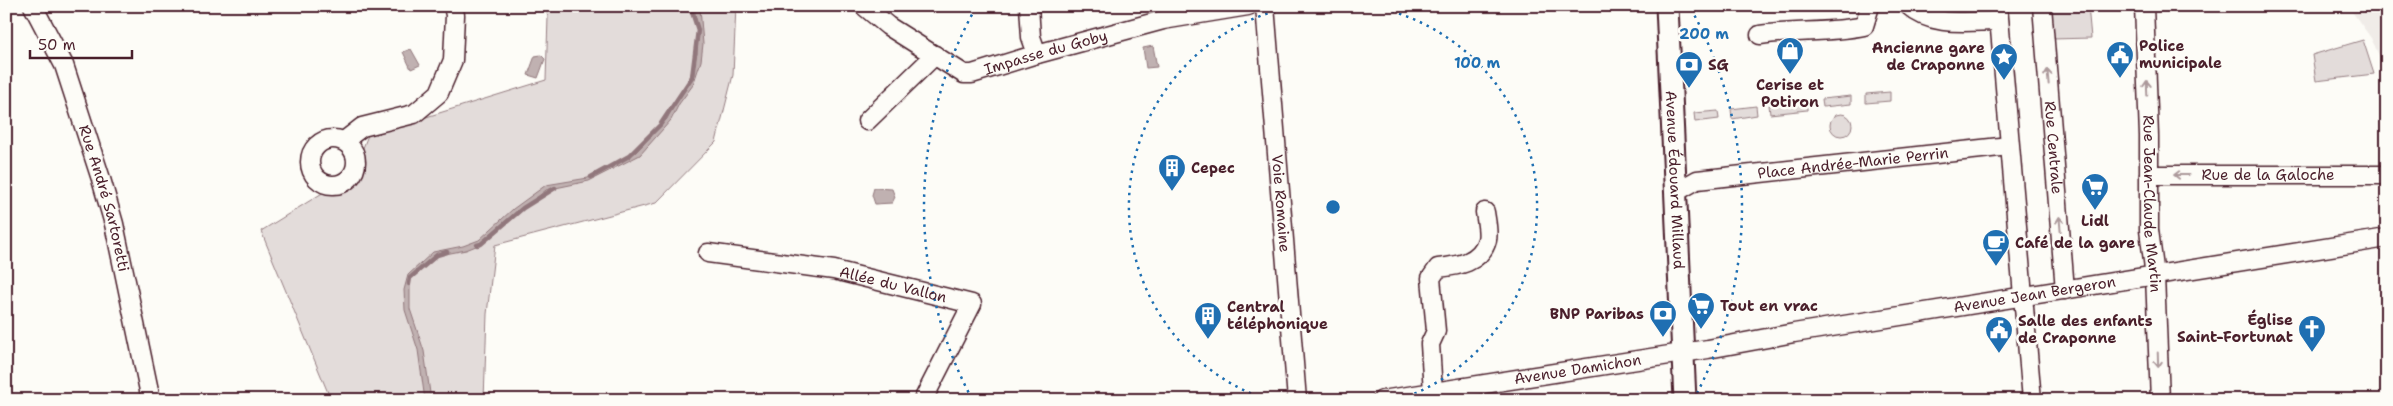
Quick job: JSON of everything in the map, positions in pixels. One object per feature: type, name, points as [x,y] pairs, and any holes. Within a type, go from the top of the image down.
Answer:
[{"type":"main road","name":"Avenue Édouard Millaud","points":[[1667,6],[1685,400]]},
{"type":"street","name":"Rue André Sartoretti","points":[[33,6],[64,65],[101,179],[114,224],[152,400]]},
{"type":"street","points":[[344,141],[362,127],[414,114],[439,93],[453,60],[455,14],[453,6]]},
{"type":"street","name":"Impasse du Goby","points":[[864,6],[888,26],[964,74],[972,74],[1036,54],[1163,20],[1248,6]]},
{"type":"street","points":[[884,6],[888,26]]},
{"type":"street","points":[[1029,6],[1031,37],[1036,54]]},
{"type":"street","name":"Voie Romaine","points":[[1265,6],[1297,400]]},
{"type":"street","points":[[1760,35],[1789,31],[1849,29],[1864,26],[1866,12],[1870,6]]},
{"type":"street","points":[[1909,6],[1916,13],[1931,20],[1998,14],[2032,400]]},
{"type":"street","name":"Rue Centrale","points":[[2042,6],[2066,290]]},
{"type":"street","name":"Rue Jean-Claude Martin","points":[[2144,6],[2149,230],[2155,276],[2160,400]]},
{"type":"street","points":[[867,121],[934,55]]},
{"type":"street","name":"Place Andrée-Marie Perrin","points":[[1676,192],[1697,180],[2009,146]]},
{"type":"street","points":[[1675,164],[1697,180]]},
{"type":"street","name":"Rue de la Galoche","points":[[2149,175],[2387,175]]},
{"type":"street","points":[[1434,392],[1430,344],[1436,332],[1431,278],[1438,268],[1470,262],[1480,251],[1487,240],[1485,212]]},
{"type":"street","name":"Avenue Jean Bergeron","points":[[1683,352],[2387,238]]},
{"type":"street","name":"Allée du Vallon","points":[[708,253],[834,270],[972,304],[923,400]]},
{"type":"street","name":"Avenue Damichon","points":[[1382,400],[1683,352]]},
{"type":"shaded area","points":[[545,6],[736,6],[733,75],[716,142],[656,203],[495,245],[487,314],[484,400],[331,400],[261,231],[353,174],[368,135],[546,80],[548,17]]},
{"type":"shaded area","points":[[694,6],[700,8],[703,44],[701,61],[693,85],[679,104],[671,120],[640,155],[589,181],[546,190],[481,244],[466,250],[435,256],[410,278],[410,309],[424,351],[431,400],[425,400],[418,350],[405,310],[404,290],[408,275],[433,252],[463,246],[479,240],[513,209],[546,185],[588,178],[636,152],[667,119],[674,104],[687,87],[697,54],[698,32]]},
{"type":"shaded area","points":[[1914,6],[1970,6],[1971,17],[1934,14]]},
{"type":"shaded area","points":[[2049,6],[2088,6],[2091,38],[2052,39]]},
{"type":"shaded area","points":[[2348,6],[2387,6],[2387,63],[2383,64],[2371,38]]},
{"type":"shaded area","points":[[2363,40],[2374,74],[2316,81],[2312,55]]},
{"type":"shaded area","points":[[1153,46],[1157,67],[1146,68],[1143,48]]},
{"type":"shaded area","points":[[411,49],[420,65],[411,69],[403,52]]},
{"type":"shaded area","points":[[541,55],[545,59],[538,78],[528,75],[535,56]]},
{"type":"shaded area","points":[[1890,92],[1890,101],[1866,103],[1866,94]]},
{"type":"shaded area","points":[[1851,96],[1851,104],[1823,107],[1822,99]]},
{"type":"shaded area","points":[[1807,101],[1807,110],[1770,114],[1769,105]]},
{"type":"shaded area","points":[[1756,106],[1757,115],[1732,119],[1731,109]]},
{"type":"shaded area","points":[[1718,111],[1719,119],[1695,122],[1694,113]]},
{"type":"shaded area","points":[[1837,114],[1845,114],[1852,121],[1852,129],[1845,136],[1837,136],[1830,129],[1830,121]]},
{"type":"shaded area","points":[[874,188],[892,189],[895,197],[892,203],[875,204],[872,195]]},
{"type":"waterway","points":[[591,177],[629,156],[660,125],[692,77],[698,30],[690,6]]},
{"type":"waterway","points":[[477,245],[481,244],[523,208],[555,188]]},
{"type":"waterway","points":[[409,284],[410,278],[437,255],[447,252]]},
{"type":"place","name":"Cerise et Potiron","points":[[1790,75]]},
{"type":"place","name":"Police municipale","points":[[2120,79]]},
{"type":"place","name":"Ancienne gare de Craponne","points":[[2004,81]]},
{"type":"place","name":"SG","points":[[1689,89]]},
{"type":"place","name":"Cepec","points":[[1172,192]]},
{"type":"place","name":"Lidl","points":[[2095,211]]},
{"type":"place","name":"Café de la gare","points":[[1996,267]]},
{"type":"place","name":"Tout en vrac","points":[[1701,330]]},
{"type":"place","name":"BNP Paribas","points":[[1663,338]]},
{"type":"place","name":"Central téléphonique","points":[[1208,340]]},
{"type":"place","name":"Église Saint-Fortunat","points":[[2312,353]]},
{"type":"place","name":"Salle des enfants de Craponne","points":[[1999,354]]}]
